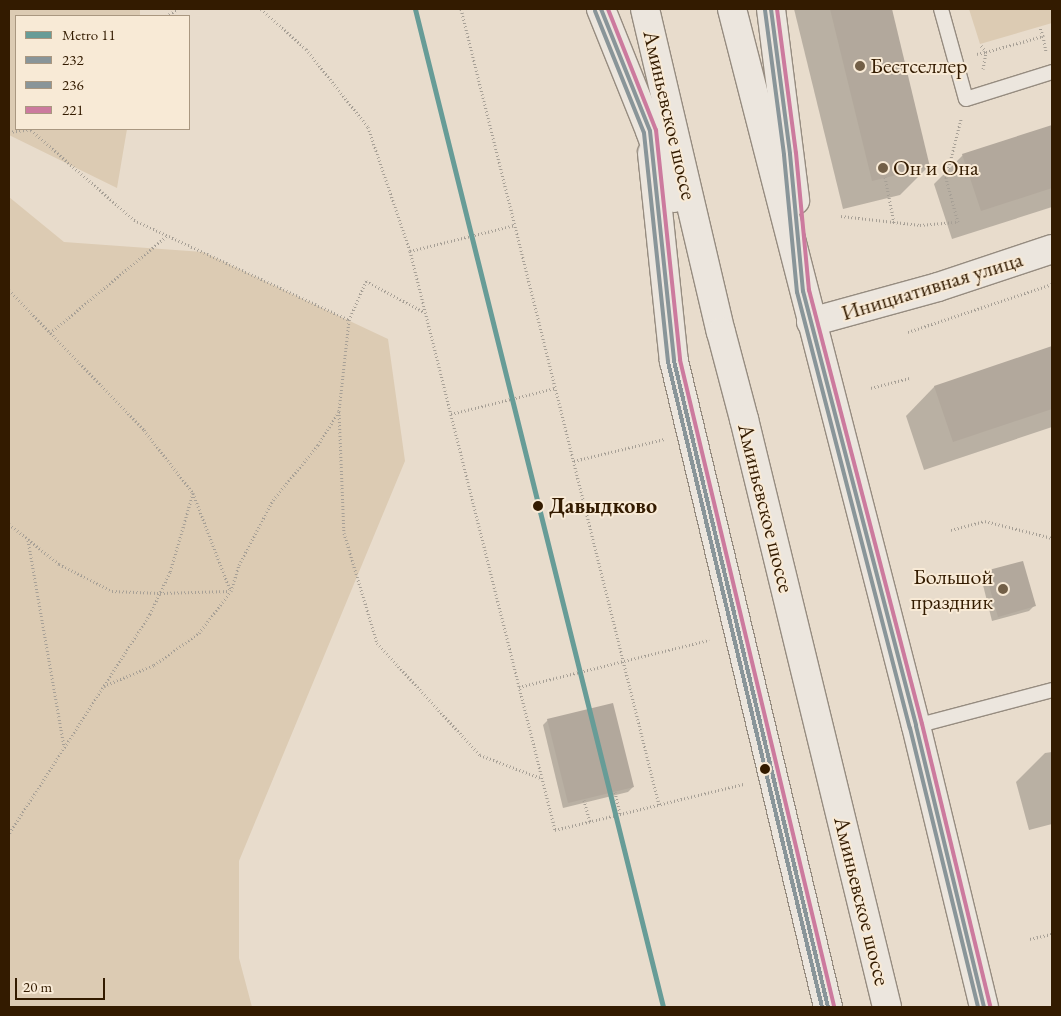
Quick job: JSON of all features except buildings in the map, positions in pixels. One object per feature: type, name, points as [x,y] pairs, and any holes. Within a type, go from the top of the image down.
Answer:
[{"type":"main road","points":[[601,9],[650,131],[721,332]]},
{"type":"main road","name":"Аминьевское шоссе","points":[[645,9],[721,332],[888,1007]]},
{"type":"main road","points":[[732,9],[916,726],[984,1007]]},
{"type":"main road","points":[[771,9],[790,154],[804,291]]},
{"type":"main road","points":[[650,131],[674,361],[828,1007]]},
{"type":"main road","name":"Инициативная улица","points":[[811,322],[938,287],[1052,250]]},
{"type":"lane","points":[[941,9],[972,97],[1052,72]]},
{"type":"lane","points":[[916,726],[1052,690]]},
{"type":"path","points":[[261,9],[306,49],[368,127],[410,251],[554,830],[744,784]]},
{"type":"path","points":[[461,9],[659,805]]},
{"type":"path","points":[[986,52],[1043,36],[1040,26]]},
{"type":"path","points":[[980,44],[986,52]]},
{"type":"path","points":[[841,216],[920,225],[958,222],[946,178],[986,52]]},
{"type":"path","points":[[9,132],[32,130],[134,220],[349,320]]},
{"type":"path","points":[[885,177],[894,223]]},
{"type":"path","points":[[410,251],[515,225]]},
{"type":"path","points":[[50,333],[168,235]]},
{"type":"path","points":[[424,312],[366,281],[349,320],[339,410],[344,533],[377,643],[480,755],[542,778]]},
{"type":"path","points":[[908,332],[1052,284]]},
{"type":"path","points":[[9,290],[144,430],[193,493],[231,591]]},
{"type":"path","points":[[871,388],[910,378]]},
{"type":"path","points":[[451,414],[555,388]]},
{"type":"path","points":[[103,687],[154,664],[199,633],[231,591],[239,565],[273,500],[318,445],[339,410]]},
{"type":"path","points":[[574,462],[660,440]]},
{"type":"path","points":[[9,834],[150,614],[170,572],[193,493]]},
{"type":"path","points":[[950,530],[985,521],[1052,538]]},
{"type":"path","points":[[9,524],[59,564],[112,591],[160,593],[231,591]]},
{"type":"path","points":[[28,540],[65,747]]},
{"type":"path","points":[[519,687],[709,640]]},
{"type":"path","points":[[615,792],[620,814]]},
{"type":"path","points":[[584,800],[590,822]]},
{"type":"path","points":[[1030,939],[1052,934]]},
{"type":"shaded area","points":[[9,9],[140,9],[140,15],[15,15],[15,130],[127,130],[117,188],[9,135]]},
{"type":"shaded area","points":[[969,9],[1051,9],[1052,23],[980,44]]},
{"type":"shaded area","points":[[9,197],[64,242],[203,252],[388,339],[405,461],[239,861],[239,958],[252,1007],[9,1007]]},
{"type":"metro line","name":"11","points":[[415,9],[663,1007]]},
{"type":"transit line","name":"232","points":[[601,9],[650,131],[674,361],[828,1007]]},
{"type":"transit line","name":"221","points":[[608,9],[656,130],[680,360],[834,1006]]},
{"type":"transit line","name":"232","points":[[771,9],[790,154],[803,291],[916,726],[984,1007]]},
{"type":"transit line","name":"221","points":[[777,9],[796,153],[809,290],[922,724],[990,1006]]},
{"type":"transit line","name":"236","points":[[765,10],[784,155],[797,292],[910,728],[978,1007]]},
{"type":"transit line","name":"236","points":[[595,11],[644,133],[668,362],[822,1007]]},
{"type":"place","name":"Бестселлер","points":[[860,66]]},
{"type":"place","name":"Он и Она","points":[[883,168]]},
{"type":"place","name":"Давыдково","points":[[538,506]]},
{"type":"place","name":"Большой праздник","points":[[1003,589]]}]
